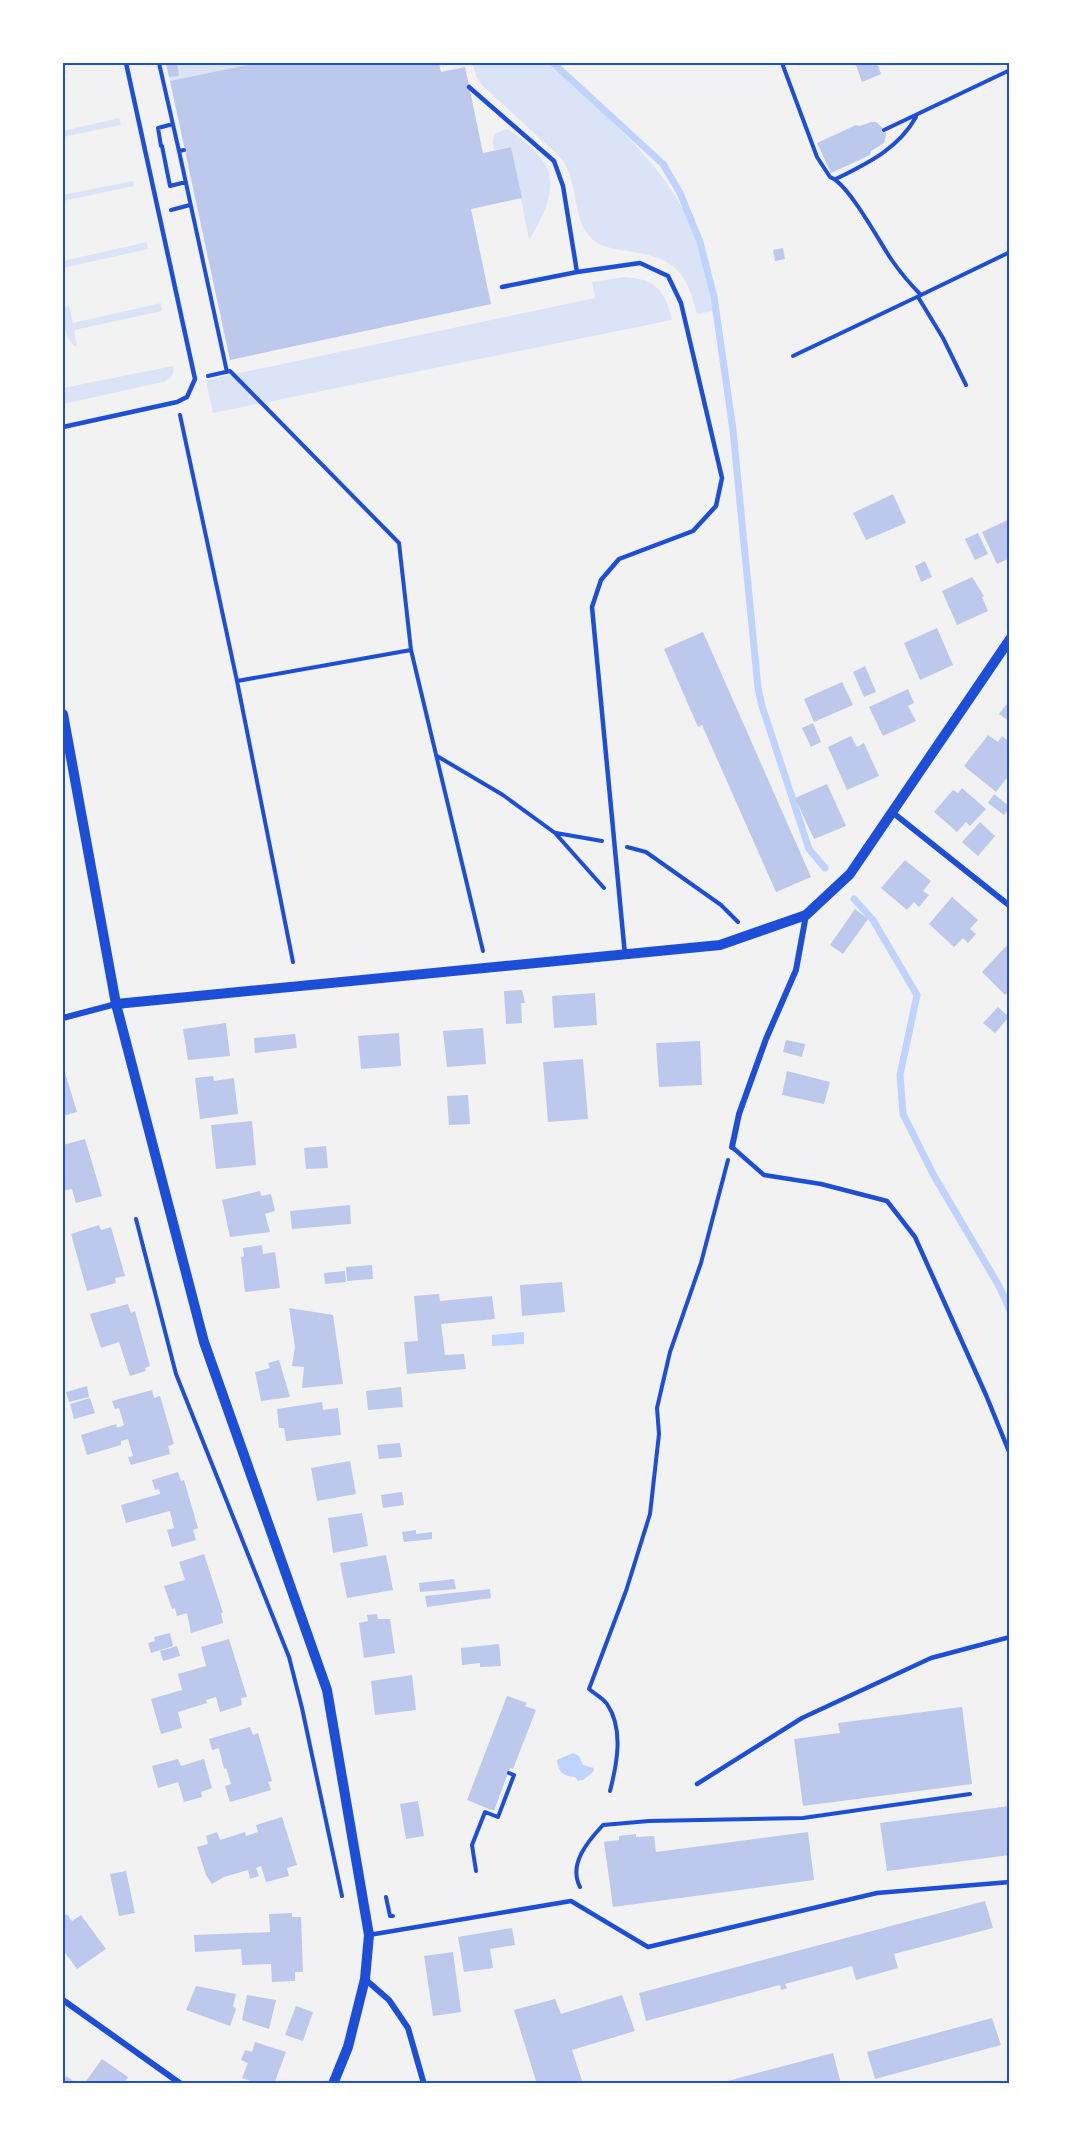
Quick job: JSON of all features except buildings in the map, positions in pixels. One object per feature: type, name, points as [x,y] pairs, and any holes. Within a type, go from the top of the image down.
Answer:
[{"type":"street","points":[[63,1018],[116,1004],[720,945],[806,915],[850,874],[1010,639]]},
{"type":"street","points":[[63,714],[116,1004],[204,1342],[327,1690],[369,1935],[365,1979],[348,2047],[333,2084]]},
{"type":"street","points":[[892,812],[1010,906]]},
{"type":"street","points":[[732,1147],[739,1114],[766,1039],[796,970],[806,915]]},
{"type":"street","points":[[365,1979],[389,2000],[408,2028],[424,2084]]},
{"type":"street","points":[[63,2000],[181,2084]]},
{"type":"lane","points":[[63,427],[177,402],[187,397],[195,379],[126,63]]},
{"type":"lane","points":[[469,87],[554,161],[563,186],[577,272]]},
{"type":"lane","points":[[502,287],[577,272],[640,263],[668,276],[681,303],[722,478],[716,506],[693,531],[619,559],[601,580],[592,607],[625,955]]},
{"type":"lane","points":[[732,1147],[764,1175],[821,1184],[887,1201],[915,1237],[1010,1454]]},
{"type":"lane","points":[[697,1784],[813,1713],[931,1658],[1010,1637]]},
{"type":"lane","points":[[369,1935],[571,1900],[648,1947],[877,1893],[1010,1882]]},
{"type":"path","points":[[159,63],[173,124],[182,151],[186,183],[227,372],[230,372],[399,543],[411,650],[483,951]]},
{"type":"path","points":[[782,63],[817,157],[830,177],[836,179],[858,207],[892,260],[919,296],[966,385]]},
{"type":"path","points":[[884,130],[1010,70]]},
{"type":"path","points":[[836,179],[881,156],[911,127],[917,116]]},
{"type":"path","points":[[173,124],[158,128],[170,186],[186,183]]},
{"type":"path","points":[[146,150],[162,146]]},
{"type":"path","points":[[159,213],[191,205]]},
{"type":"path","points":[[793,356],[1010,252]]},
{"type":"path","points":[[177,402],[237,681],[293,962]]},
{"type":"path","points":[[237,681],[411,650]]},
{"type":"path","points":[[437,756],[503,795],[555,833],[621,907]]},
{"type":"path","points":[[555,833],[615,843],[646,852],[721,905],[738,922]]},
{"type":"path","points":[[610,1791],[618,1761],[612,1713],[605,1702],[589,1689],[626,1591],[650,1514],[659,1434],[657,1408],[670,1352],[713,1223],[732,1147]]},
{"type":"path","points":[[136,1219],[176,1374],[288,1657],[302,1708],[342,1896]]},
{"type":"path","points":[[476,1871],[472,1845],[485,1812],[498,1817],[514,1775],[509,1773]]},
{"type":"path","points":[[588,1894],[579,1887],[575,1877],[576,1867],[590,1839],[603,1825],[660,1821],[803,1818],[970,1794]]},
{"type":"path","points":[[570,1888],[579,1887]]},
{"type":"path","points":[[386,1897],[390,1916],[401,1915]]},
{"type":"shaded area","points":[[166,63],[256,63],[170,81]]},
{"type":"shaded area","points":[[477,63],[548,63],[635,145],[655,167],[687,217],[705,269],[713,311],[697,314],[687,284],[681,274],[663,260],[606,247],[592,239],[580,220],[573,186],[565,164],[482,85],[473,65]]},
{"type":"shaded area","points":[[119,118],[121,125],[63,137],[63,131]]},
{"type":"shaded area","points":[[506,129],[532,148],[548,170],[550,193],[542,216],[529,240],[511,147],[494,150],[495,134]]},
{"type":"shaded area","points":[[133,181],[134,186],[63,201],[63,195]]},
{"type":"shaded area","points":[[147,242],[148,249],[63,268],[63,261]]},
{"type":"shaded area","points":[[624,277],[644,280],[657,288],[666,301],[672,320],[213,413],[206,380],[595,298],[592,282]]},
{"type":"shaded area","points":[[161,303],[162,311],[74,330],[77,347],[73,345],[65,329],[64,311],[69,306],[73,323]]},
{"type":"shaded area","points":[[173,366],[172,376],[163,382],[63,404],[63,388]]},
{"type":"water","points":[[524,1332],[524,1344],[492,1346],[492,1335]]},
{"type":"water","points":[[573,1753],[579,1756],[583,1765],[594,1768],[593,1772],[583,1780],[578,1781],[575,1777],[567,1776],[560,1771],[557,1760]]},
{"type":"waterway","points":[[553,63],[663,164],[680,193],[700,242],[714,297],[733,430],[758,688],[809,849],[825,868]]},
{"type":"waterway","points":[[854,899],[873,920],[917,995],[900,1075],[903,1114],[933,1174],[999,1286],[1010,1310]]}]
